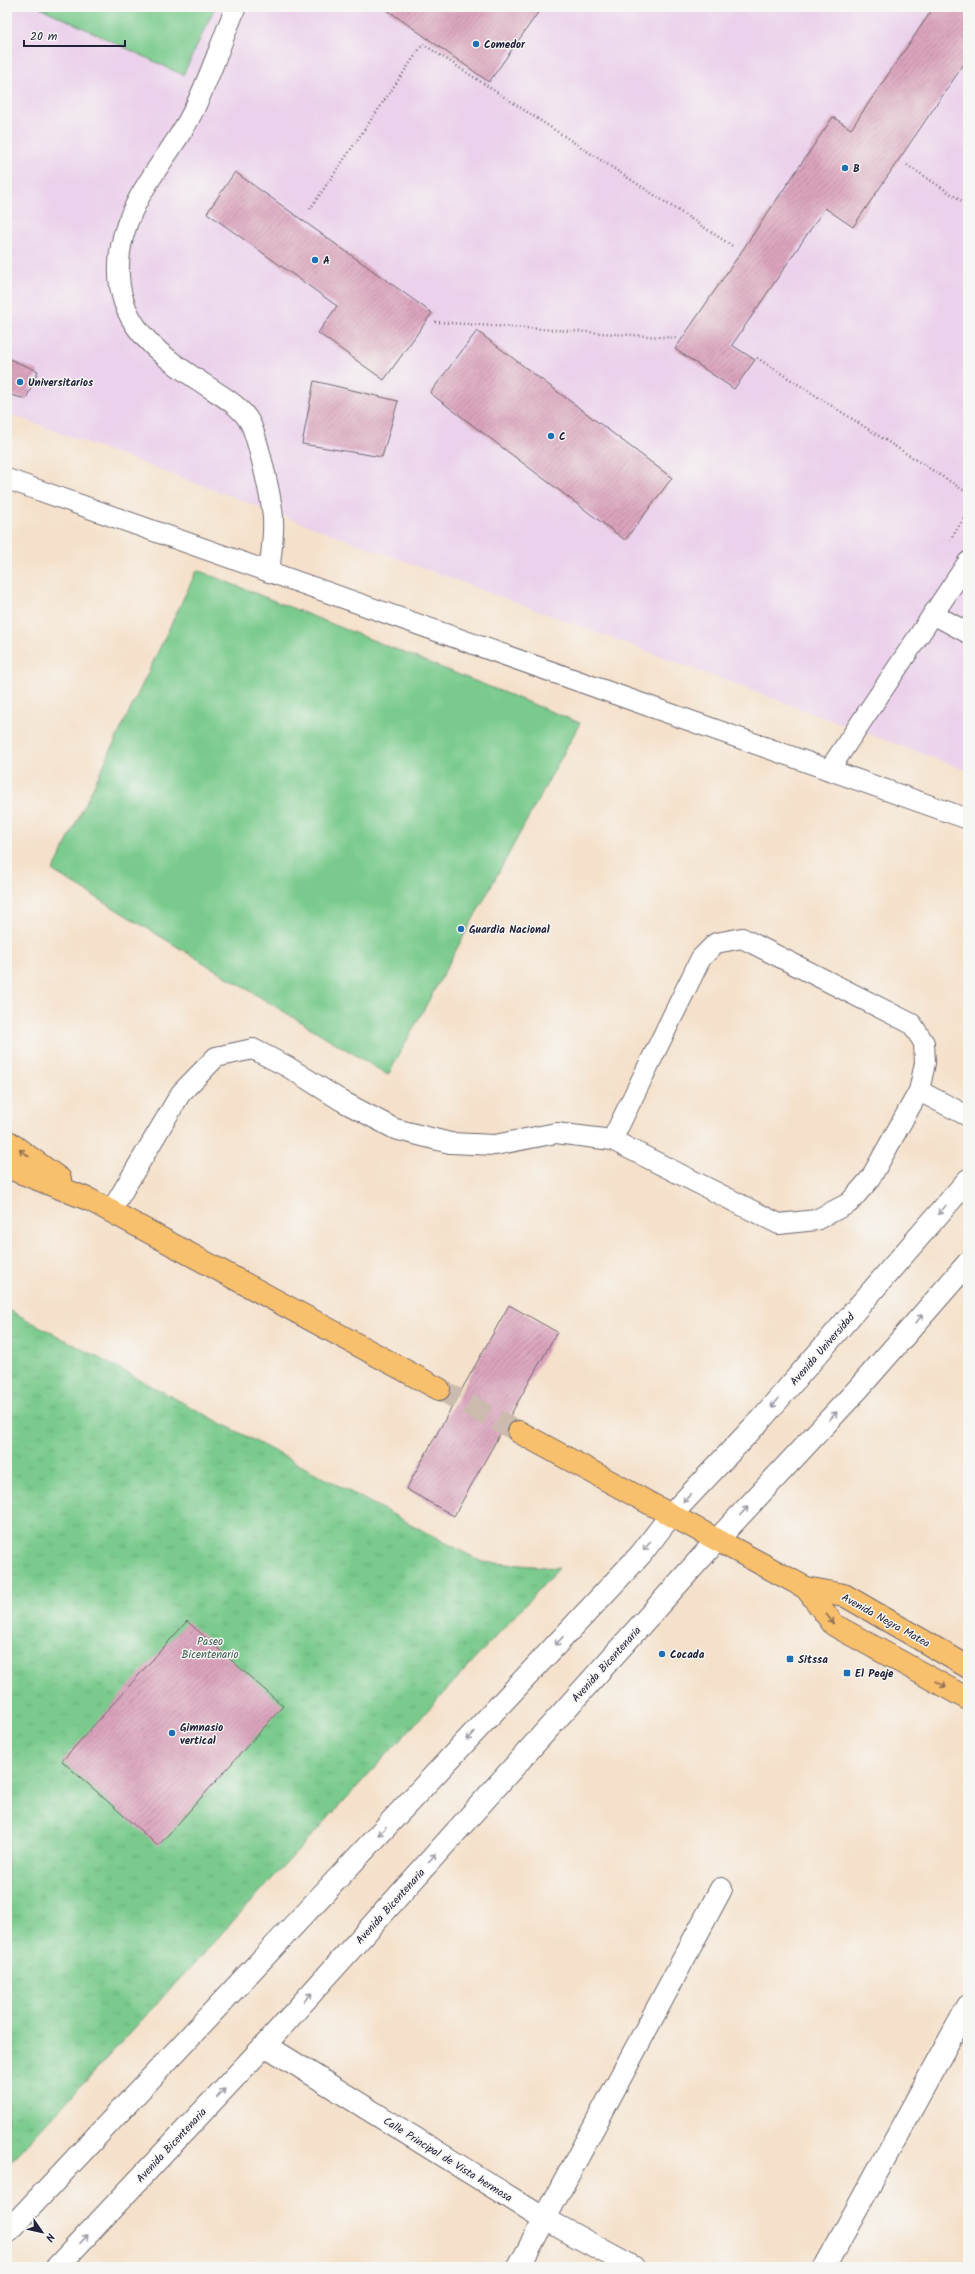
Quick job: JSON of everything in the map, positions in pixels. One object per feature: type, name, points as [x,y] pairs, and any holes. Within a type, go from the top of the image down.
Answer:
[{"type":"main road","points":[[7,1141],[90,1200]]},
{"type":"main road","points":[[7,1167],[90,1200],[440,1389]]},
{"type":"main road","points":[[519,1432],[806,1588],[834,1625],[968,1699]]},
{"type":"main road","name":"Avenida Negra Matea","points":[[806,1588],[844,1595],[968,1667]]},
{"type":"street","name":"Avenida Universidad","points":[[671,1515],[763,1417],[968,1180]]},
{"type":"street","points":[[717,1540],[858,1389],[968,1263]]},
{"type":"street","points":[[7,2232],[641,1554],[671,1515]]},
{"type":"street","name":"Avenida Bicentenaria","points":[[57,2267],[265,2045],[717,1540]]},
{"type":"street","points":[[518,2267],[721,1889]]},
{"type":"street","points":[[825,2267],[968,2006]]},
{"type":"street","name":"Calle Principal de Vista hermosa","points":[[265,2045],[543,2218],[633,2267]]},
{"type":"lane","points":[[236,7],[189,118],[138,198],[121,246],[119,267],[121,288],[127,309],[146,341],[174,365],[234,404],[244,414],[254,430],[273,516],[269,572]]},
{"type":"lane","points":[[7,479],[968,819]]},
{"type":"lane","points":[[829,770],[968,562]]},
{"type":"lane","points":[[933,614],[968,633]]},
{"type":"lane","points":[[111,1211],[181,1093],[216,1057],[253,1049],[288,1066],[342,1101],[395,1129],[450,1143],[494,1145],[556,1133],[612,1140],[779,1224],[816,1220],[849,1203],[870,1180],[919,1091],[925,1063],[924,1043],[912,1024],[742,938],[716,944],[701,958],[612,1140]]},
{"type":"lane","points":[[919,1091],[968,1116]]},
{"type":"path","points":[[310,209],[423,44],[734,247]]},
{"type":"path","points":[[907,165],[968,205]]},
{"type":"path","points":[[435,322],[676,338]]},
{"type":"path","points":[[756,358],[968,493]]},
{"type":"shaded area","points":[[7,7],[968,7],[968,771],[7,413]]},
{"type":"green space","points":[[39,7],[215,7],[183,75]]},
{"type":"green space","points":[[197,570],[580,723],[388,1075],[53,871]]},
{"type":"green space","name":"Paseo Bicentenario","points":[[7,1309],[482,1562],[559,1568],[7,2166]]},
{"type":"building","name":"Comedor","points":[[383,7],[542,7],[489,82]]},
{"type":"building","name":"B","points":[[934,7],[968,7],[968,58],[853,227],[825,208],[732,345],[755,360],[734,389],[675,349],[833,117],[851,129]]},
{"type":"building","name":"A","points":[[235,172],[432,313],[384,380],[318,333],[337,306],[207,213]]},
{"type":"building","name":"C","points":[[477,331],[672,478],[625,540],[430,393]]},
{"type":"building","name":"Universitarios","points":[[7,358],[38,371],[26,399],[7,394]]},
{"type":"building","points":[[314,381],[398,401],[382,457],[302,444]]},
{"type":"building","points":[[509,1305],[557,1332],[454,1516],[406,1489]]},
{"type":"building","name":"Gimnasio vertical","points":[[187,1621],[283,1706],[158,1846],[62,1761]]},
{"type":"tunnel","points":[[439,1389],[519,1432]]},
{"type":"place","name":"Comedor","points":[[476,44]]},
{"type":"place","name":"B","points":[[845,168]]},
{"type":"place","name":"A","points":[[315,260]]},
{"type":"place","name":"Universitarios","points":[[20,382]]},
{"type":"place","name":"C","points":[[551,436]]},
{"type":"place","name":"Guardia Nacional","points":[[461,929]]},
{"type":"place","name":"Cocada","points":[[662,1654]]},
{"type":"place","name":"Sitssa","points":[[790,1659]]},
{"type":"place","name":"El Peaje","points":[[847,1673]]},
{"type":"place","name":"Gimnasio vertical","points":[[172,1733]]}]
